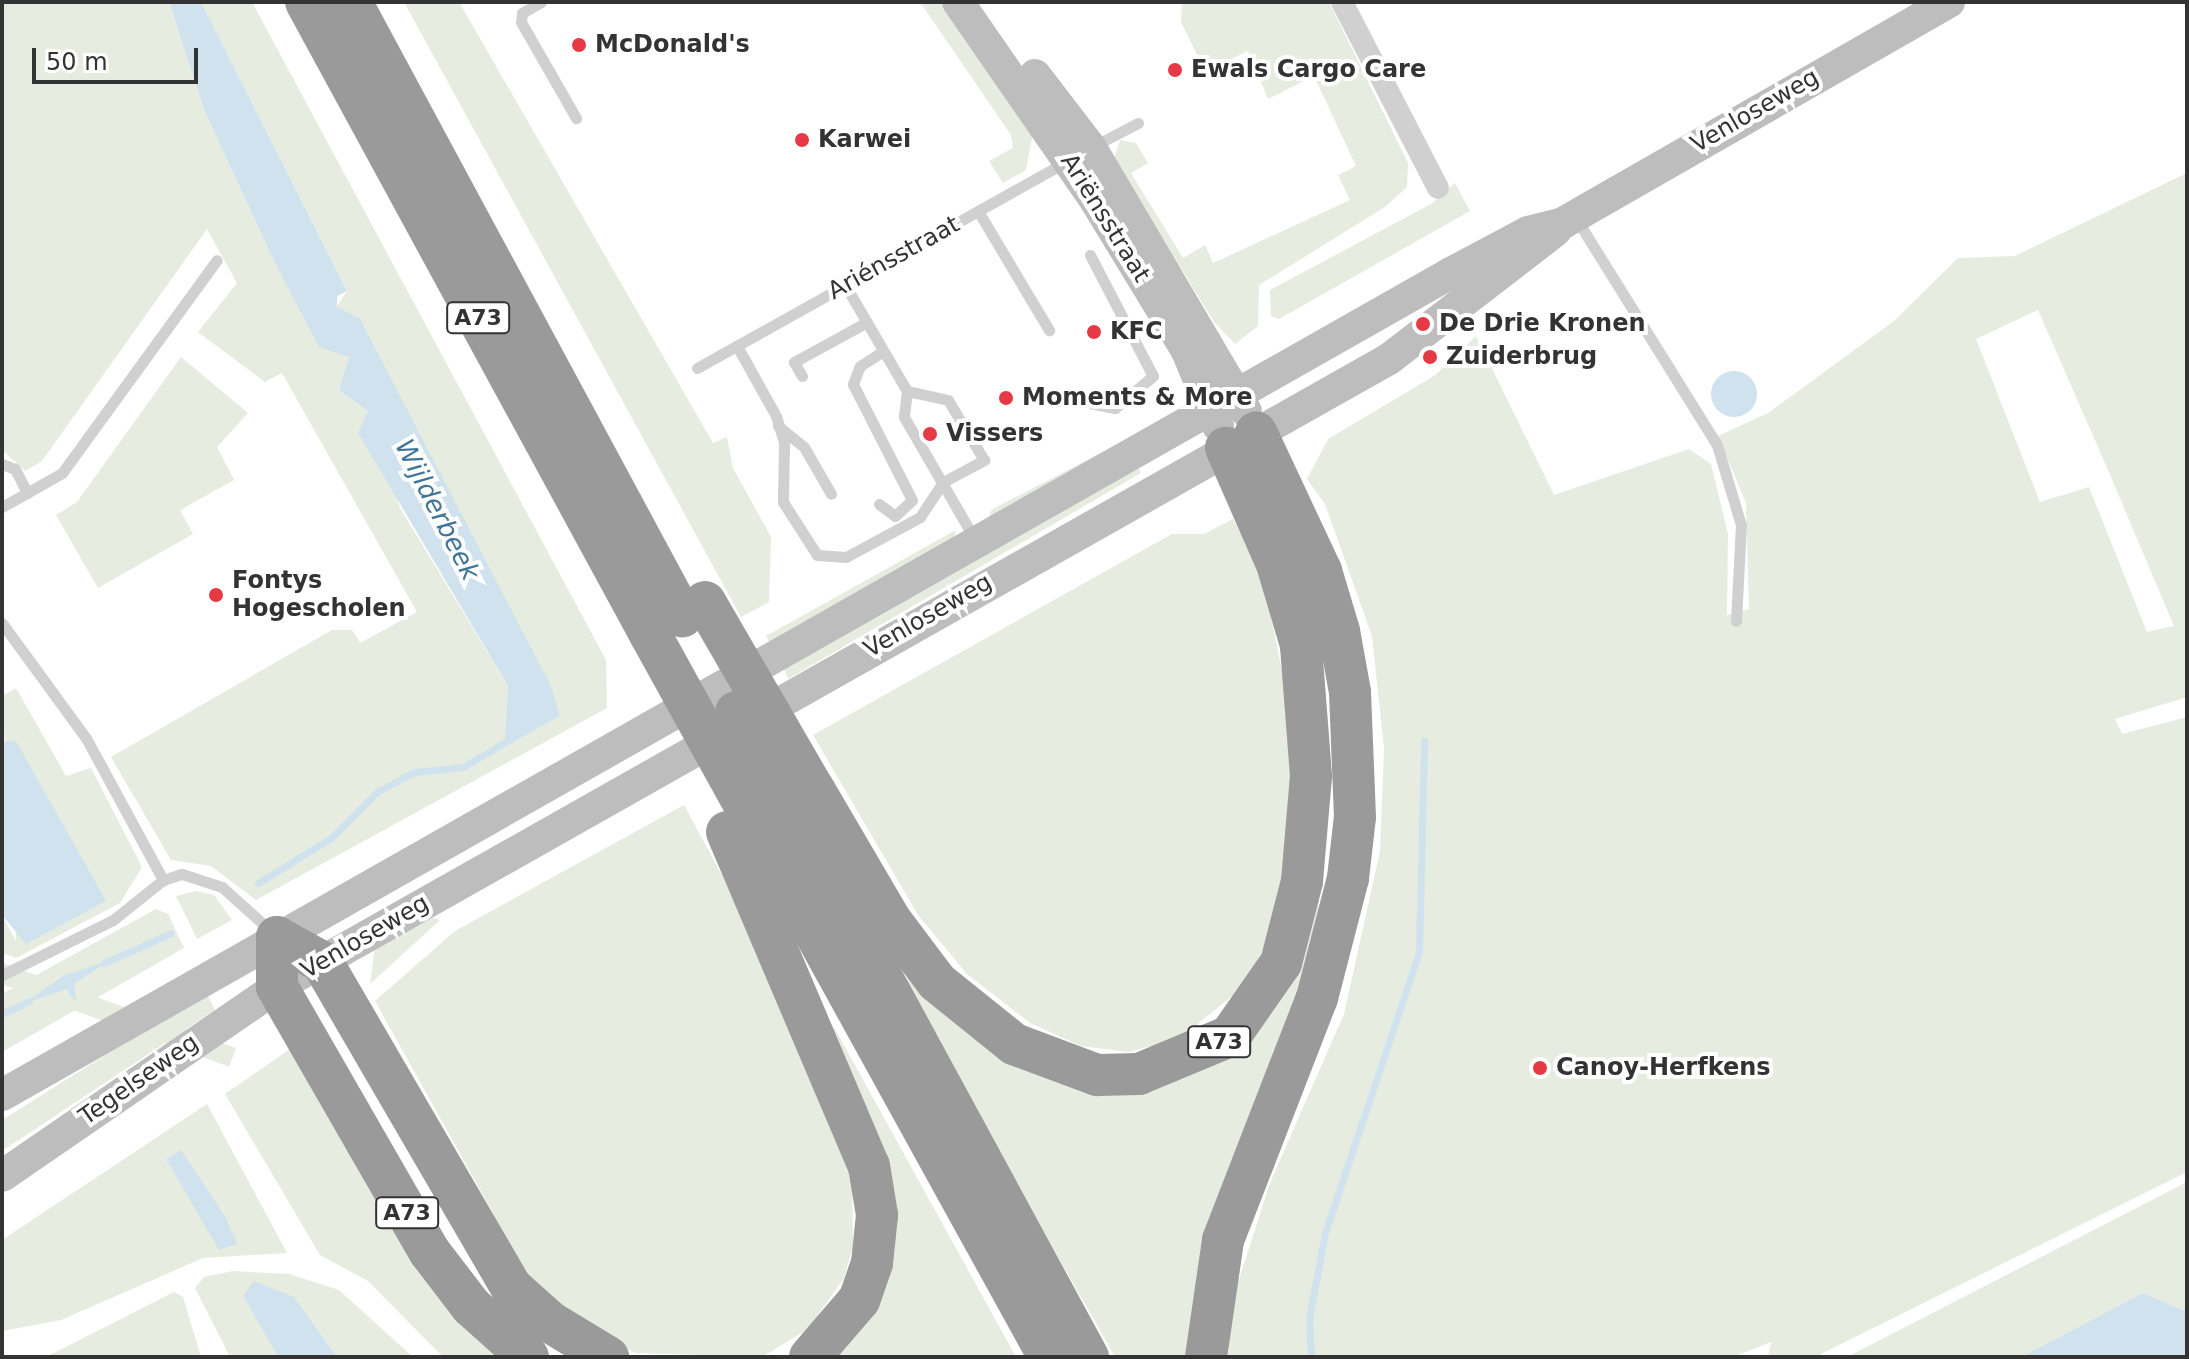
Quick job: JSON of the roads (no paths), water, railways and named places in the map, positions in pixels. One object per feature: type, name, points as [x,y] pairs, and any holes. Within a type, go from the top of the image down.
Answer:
[{"type":"highway","name":"A73","points":[[306,2],[679,617],[697,721],[770,810],[891,921],[937,982],[1014,1044],[1097,1075],[1139,1074],[1230,1036],[1281,963],[1302,881],[1311,776],[1301,645],[1241,440]]},
{"type":"highway","name":"A73","points":[[351,2],[679,617],[770,810],[1049,1357]]},
{"type":"highway","points":[[1206,1357],[1223,1240],[1317,998],[1348,878],[1355,817],[1350,692],[1339,631],[1321,571],[1241,440]]},
{"type":"highway","name":"A73","points":[[770,810],[869,1166],[877,1215],[872,1263],[859,1300],[810,1357]]},
{"type":"highway","name":"A73","points":[[770,810],[1088,1357]]},
{"type":"highway","points":[[277,987],[277,937],[322,962]]},
{"type":"highway","name":"A73","points":[[322,962],[492,1261],[550,1322],[608,1357]]},
{"type":"highway","name":"A73","points":[[277,987],[429,1251],[471,1306],[528,1357]]},
{"type":"main road","name":"Ariënsstraat","points":[[958,2],[1080,153]]},
{"type":"main road","name":"Ariënsstraat","points":[[978,2],[1080,153],[1197,345],[1241,440]]},
{"type":"main road","name":"Venloseweg","points":[[277,987],[1427,335],[1569,219],[1949,2]]},
{"type":"main road","name":"Venloseweg","points":[[277,937],[1528,232],[1569,219]]},
{"type":"main road","name":"Tegelseweg","points":[[2,1095],[277,937]]},
{"type":"main road","name":"Tegelseweg","points":[[2,1176],[277,987]]},
{"type":"street","points":[[1344,3],[1438,188]]},
{"type":"lane","points":[[541,2],[522,13],[521,22],[576,118]]},
{"type":"lane","name":"Ariénsstraat","points":[[697,368],[1138,123]]},
{"type":"lane","points":[[978,211],[1049,330]]},
{"type":"lane","points":[[1569,219],[1717,445],[1741,525],[1736,621]]},
{"type":"lane","points":[[1090,255],[1153,376],[1115,408],[1090,403]]},
{"type":"lane","points":[[2,507],[62,473],[217,260]]},
{"type":"lane","points":[[845,285],[907,391],[904,417],[977,542]]},
{"type":"lane","points":[[802,376],[794,362],[867,322]]},
{"type":"lane","points":[[737,346],[778,426],[783,502],[817,555],[846,557],[920,517],[943,482],[984,460],[948,400],[907,391]]},
{"type":"lane","points":[[879,504],[895,516],[912,500],[853,384],[860,366],[883,351]]},
{"type":"lane","points":[[778,426],[804,447],[831,494]]},
{"type":"lane","points":[[2,464],[15,469],[27,493]]},
{"type":"lane","points":[[2,623],[86,738],[163,880]]},
{"type":"lane","points":[[2,975],[113,920],[163,880],[202,876],[277,937]]},
{"type":"water","points":[[169,2],[201,2],[347,291],[337,296],[337,307],[360,319],[551,686],[560,716],[504,747],[508,686],[358,433],[368,411],[339,390],[349,357],[319,347],[273,259],[204,110]]},
{"type":"water","points":[[1734,371],[1751,377],[1757,394],[1751,411],[1734,417],[1717,411],[1711,394],[1717,377]]},
{"type":"water","points":[[16,741],[106,901],[26,944],[2,915],[2,742]]},
{"type":"water","points":[[110,960],[74,984],[76,1002],[66,989],[23,1004],[63,976]]},
{"type":"water","points":[[181,1150],[226,1218],[237,1244],[219,1250],[166,1159]]},
{"type":"water","points":[[254,1281],[294,1297],[337,1357],[278,1357],[243,1296]]},
{"type":"water","points":[[2143,1293],[2187,1312],[2187,1357],[2021,1357]]},
{"type":"waterway","name":"Wijlderbeek","points":[[258,883],[331,838],[377,792],[414,772],[463,767],[512,738]]},
{"type":"waterway","points":[[1311,1357],[1309,1319],[1325,1233],[1419,952],[1424,741]]},
{"type":"waterway","name":"Wijlderbeek","points":[[104,963],[171,933]]},
{"type":"waterway","points":[[2,1014],[29,1001]]},
{"type":"place","name":"McDonald's","points":[[579,45]]},
{"type":"place","name":"Ewals Cargo Care","points":[[1175,70]]},
{"type":"place","name":"Karwei","points":[[802,140]]},
{"type":"place","name":"De Drie Kronen","points":[[1423,324]]},
{"type":"place","name":"KFC","points":[[1094,332]]},
{"type":"place","name":"Zuiderbrug","points":[[1430,357]]},
{"type":"place","name":"Moments & More","points":[[1006,398]]},
{"type":"place","name":"Vissers","points":[[930,434]]},
{"type":"place","name":"Fontys Hogescholen","points":[[216,595]]},
{"type":"place","name":"Canoy-Herfkens","points":[[1540,1068]]}]
